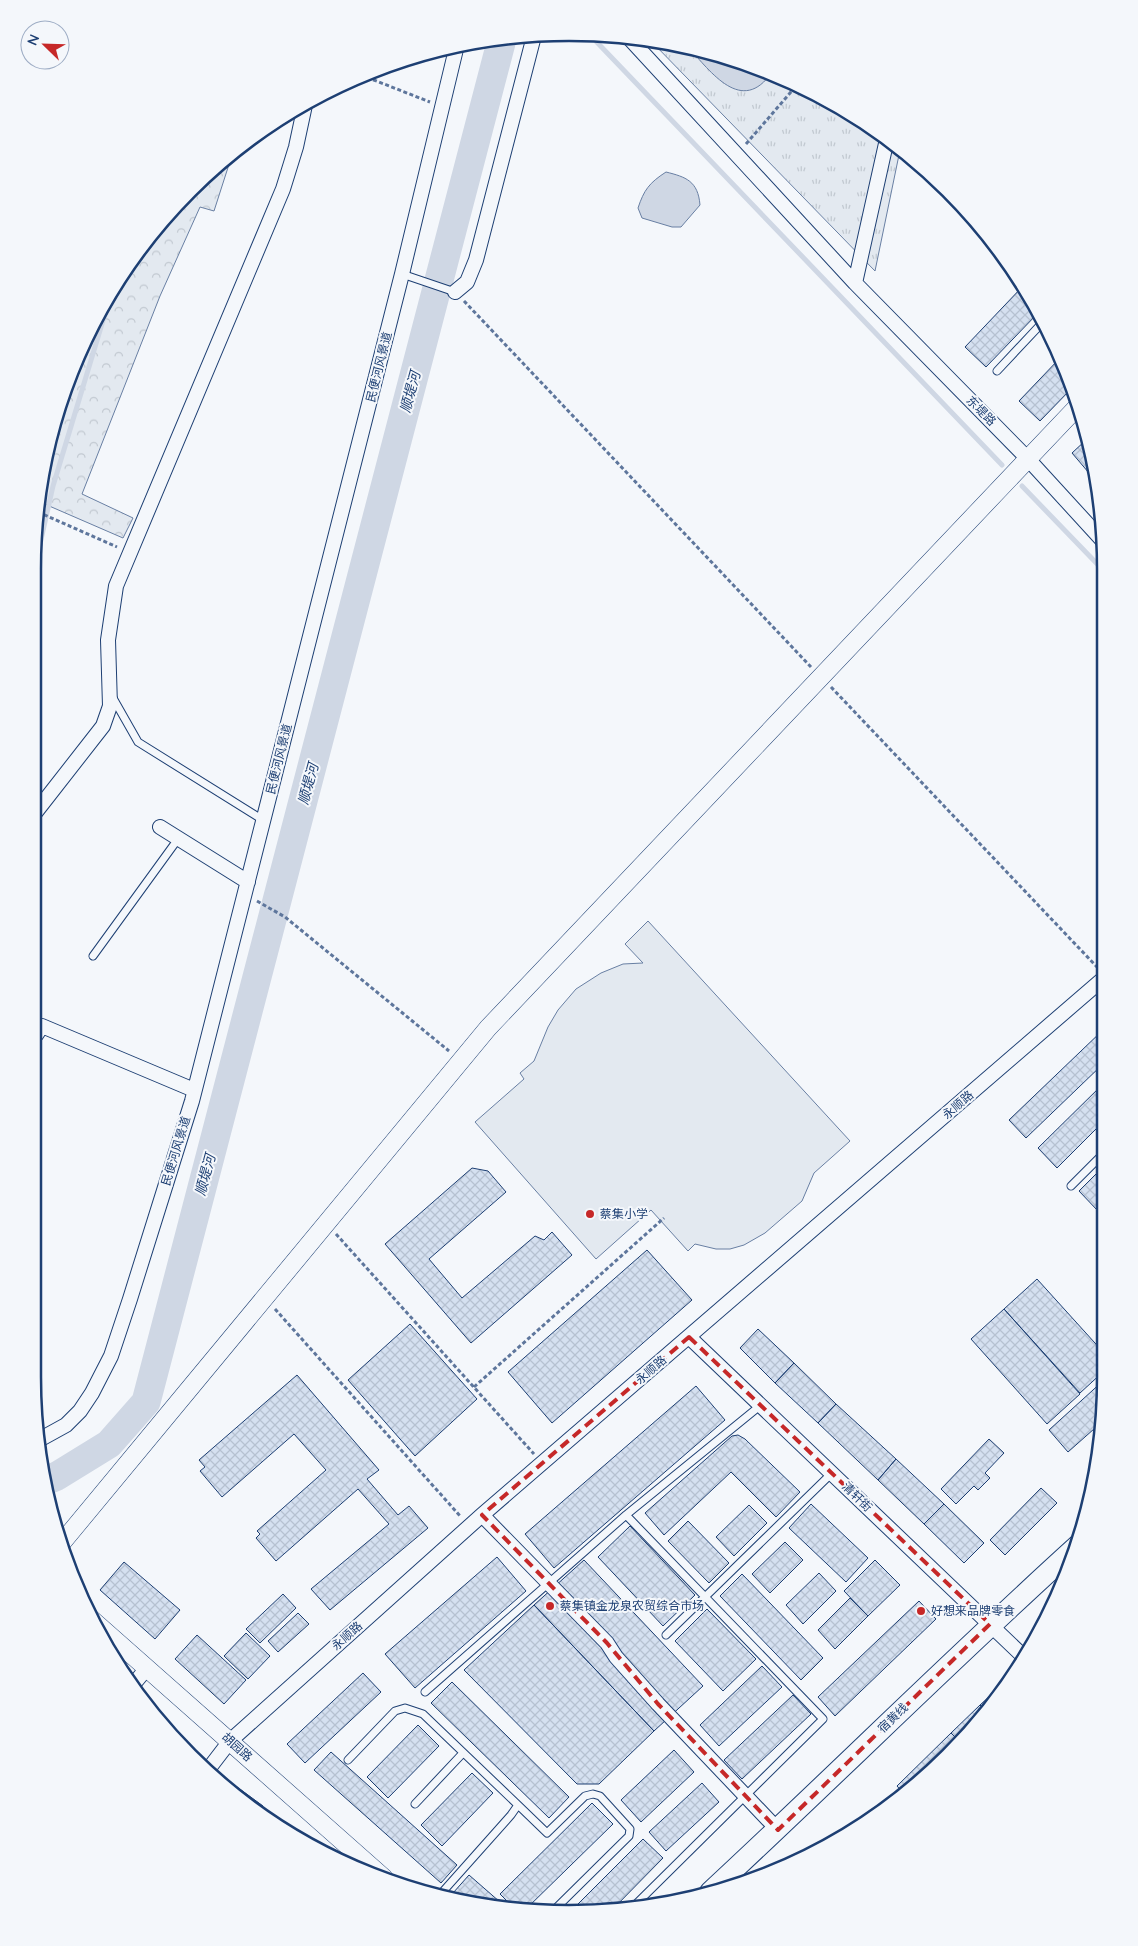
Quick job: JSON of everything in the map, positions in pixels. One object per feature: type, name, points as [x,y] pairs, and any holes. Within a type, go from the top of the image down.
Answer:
[{"type":"main road","name":"宿黄线","points":[[720,1883],[778,1830],[990,1624],[1066,1556]]},
{"type":"street","points":[[455,292],[467,282],[476,260],[532,42]]},
{"type":"street","name":"东堤路","points":[[637,46],[855,283],[1028,459],[1096,533]]},
{"type":"street","name":"民便河风景道","points":[[45,1436],[66,1424],[80,1411],[111,1356],[194,1090],[403,274],[455,54]]},
{"type":"street","points":[[41,805],[103,726],[110,706],[108,640],[116,586],[283,189],[296,147],[303,113]]},
{"type":"street","points":[[855,283],[885,147]]},
{"type":"street","points":[[66,1538],[488,1028],[1073,412]]},
{"type":"street","points":[[160,828],[248,882]]},
{"type":"street","name":"永顺路","points":[[212,1765],[230,1740],[469,1526],[690,1337],[1097,977]]},
{"type":"street","points":[[41,1028],[42,1026],[194,1090]]},
{"type":"street","name":"清轩街","points":[[690,1337],[1019,1653]]},
{"type":"street","points":[[482,1515],[608,1643],[616,1657],[637,1681],[778,1830]]},
{"type":"street","name":"胡园路","points":[[108,1634],[230,1740],[365,1864]]},
{"type":"street","points":[[137,1680],[148,1668]]},
{"type":"lane","points":[[403,274],[455,292]]},
{"type":"lane","points":[[996,371],[1038,328]]},
{"type":"lane","points":[[110,693],[138,742],[263,820]]},
{"type":"lane","points":[[93,956],[178,839]]},
{"type":"lane","points":[[1071,1186],[1097,1160]]},
{"type":"lane","points":[[424,1692],[626,1515],[761,1405]]},
{"type":"lane","points":[[666,1635],[832,1473]]},
{"type":"lane","points":[[626,1515],[823,1719],[640,1900]]},
{"type":"lane","points":[[348,1760],[395,1711],[405,1708],[422,1714],[546,1833],[585,1796],[594,1794],[600,1796],[630,1829],[629,1836],[559,1905]]},
{"type":"lane","points":[[415,1804],[463,1753]]},
{"type":"lane","points":[[444,1890],[511,1816],[518,1805]]},
{"type":"path","points":[[373,79],[442,107]]},
{"type":"path","points":[[738,154],[791,91]]},
{"type":"path","points":[[455,292],[1097,969]]},
{"type":"path","points":[[44,514],[129,553]]},
{"type":"path","points":[[254,899],[285,917],[461,1061]]},
{"type":"path","points":[[474,1387],[664,1218]]},
{"type":"path","points":[[327,1224],[542,1463]]},
{"type":"path","points":[[265,1298],[469,1526]]},
{"type":"highlighted area","points":[[689,1337],[990,1624],[778,1830],[658,1704],[607,1643],[482,1515]]},
{"type":"green space","points":[[659,49],[706,59],[771,81],[833,112],[862,130],[899,157],[875,271]]},
{"type":"green space","points":[[228,166],[214,211],[200,207],[160,296],[82,494],[133,518],[123,538],[45,504],[51,466],[59,432],[81,367],[112,305],[130,276],[172,221]]},
{"type":"green space","points":[[648,921],[850,1141],[814,1173],[802,1201],[765,1233],[744,1245],[730,1249],[716,1249],[695,1244],[688,1251],[651,1210],[596,1259],[475,1122],[524,1079],[520,1073],[534,1061],[548,1027],[558,1010],[576,989],[601,973],[623,964],[643,963],[625,944]]},
{"type":"shaded area","points":[[697,57],[766,79],[761,85],[749,90],[738,90],[727,85]]},
{"type":"shaded area","points":[[666,172],[690,181],[697,190],[699,197],[700,205],[681,227],[672,227],[642,218],[638,208],[648,187]]},
{"type":"building","points":[[1018,292],[1033,318],[986,367],[965,347]]},
{"type":"building","points":[[1055,363],[1067,393],[1040,421],[1019,401]]},
{"type":"building","points":[[1082,444],[1088,472],[1072,453]]},
{"type":"building","points":[[1097,1036],[1097,1070],[1026,1138],[1009,1120]]},
{"type":"building","points":[[1097,1090],[1097,1128],[1057,1168],[1038,1148]]},
{"type":"building","points":[[472,1168],[488,1171],[506,1192],[429,1259],[462,1298],[535,1236],[544,1240],[552,1232],[572,1255],[471,1343],[385,1244]]},
{"type":"building","points":[[1097,1173],[1097,1210],[1079,1191]]},
{"type":"building","points":[[647,1250],[692,1300],[552,1423],[508,1372]]},
{"type":"building","points":[[1037,1279],[1097,1345],[1097,1377],[1080,1393],[1004,1309]]},
{"type":"building","points":[[1004,1309],[1080,1394],[1047,1424],[971,1339]]},
{"type":"building","points":[[410,1324],[477,1399],[415,1456],[348,1380]]},
{"type":"building","points":[[758,1329],[794,1363],[775,1383],[740,1348]]},
{"type":"building","points":[[794,1363],[836,1404],[818,1423],[775,1383]]},
{"type":"building","points":[[297,1375],[379,1470],[367,1479],[398,1515],[409,1506],[428,1528],[330,1610],[311,1589],[389,1524],[358,1489],[276,1561],[256,1538],[260,1534],[257,1531],[326,1470],[294,1434],[222,1497],[200,1471],[205,1467],[199,1460]]},
{"type":"building","points":[[696,1386],[725,1420],[554,1568],[525,1534]]},
{"type":"building","points":[[1097,1387],[1094,1429],[1068,1452],[1049,1430]]},
{"type":"building","points":[[836,1404],[896,1459],[878,1480],[818,1423]]},
{"type":"building","points":[[738,1435],[745,1439],[800,1492],[776,1517],[731,1472],[664,1535],[645,1513],[732,1436]]},
{"type":"building","points":[[989,1439],[1004,1453],[985,1473],[990,1478],[978,1490],[974,1486],[956,1504],[941,1489]]},
{"type":"building","points":[[896,1459],[944,1504],[924,1524],[878,1480]]},
{"type":"building","points":[[1041,1488],[1057,1503],[1005,1555],[990,1540]]},
{"type":"building","points":[[811,1504],[868,1558],[846,1582],[789,1528]]},
{"type":"building","points":[[944,1504],[984,1543],[964,1563],[924,1524]]},
{"type":"building","points":[[749,1505],[767,1523],[734,1556],[716,1537]]},
{"type":"building","points":[[688,1521],[729,1563],[709,1583],[668,1541]]},
{"type":"building","points":[[630,1526],[695,1595],[663,1626],[598,1557]]},
{"type":"building","points":[[785,1542],[803,1560],[770,1593],[752,1574]]},
{"type":"building","points":[[497,1557],[526,1591],[415,1688],[385,1654]]},
{"type":"building","points":[[584,1560],[703,1686],[654,1731],[534,1605]]},
{"type":"building","points":[[875,1560],[900,1585],[868,1616],[844,1591]]},
{"type":"building","points":[[124,1562],[180,1610],[155,1639],[100,1590]]},
{"type":"building","points":[[819,1573],[836,1591],[803,1624],[786,1605]]},
{"type":"building","points":[[742,1574],[823,1658],[801,1680],[720,1596]]},
{"type":"building","points":[[283,1594],[296,1608],[260,1643],[246,1629]]},
{"type":"building","points":[[850,1598],[868,1616],[835,1649],[818,1630]]},
{"type":"building","points":[[919,1601],[936,1619],[835,1716],[818,1697]]},
{"type":"building","points":[[534,1605],[654,1731],[599,1784],[577,1784],[464,1670]]},
{"type":"building","points":[[707,1609],[756,1659],[723,1691],[675,1641]]},
{"type":"building","points":[[298,1613],[309,1624],[278,1652],[268,1641]]},
{"type":"building","points":[[246,1633],[270,1656],[248,1679],[224,1656]]},
{"type":"building","points":[[197,1635],[246,1680],[224,1704],[175,1659]]},
{"type":"building","points":[[762,1666],[782,1687],[719,1746],[700,1725]]},
{"type":"building","points":[[363,1673],[381,1692],[305,1763],[287,1744]]},
{"type":"building","points":[[452,1682],[569,1797],[549,1818],[431,1703]]},
{"type":"building","points":[[793,1695],[811,1714],[742,1779],[724,1760]]},
{"type":"building","points":[[980,1705],[981,1706],[955,1737],[951,1733]]},
{"type":"building","points":[[418,1725],[439,1746],[388,1798],[367,1777]]},
{"type":"building","points":[[951,1733],[955,1737],[917,1774],[899,1789],[897,1786]]},
{"type":"building","points":[[674,1750],[694,1772],[641,1822],[621,1800]]},
{"type":"building","points":[[331,1752],[457,1865],[441,1883],[314,1770]]},
{"type":"building","points":[[472,1773],[493,1793],[442,1846],[421,1825]]},
{"type":"building","points":[[702,1783],[719,1802],[666,1851],[649,1832]]},
{"type":"building","points":[[237,1787],[263,1806],[248,1796]]},
{"type":"building","points":[[592,1803],[613,1824],[531,1904],[507,1901],[500,1894]]},
{"type":"building","points":[[643,1839],[663,1858],[620,1902],[577,1905]]},
{"type":"building","points":[[469,1875],[497,1900],[466,1895],[454,1892]]},
{"type":"waterway","points":[[597,42],[1002,465]]},
{"type":"waterway","name":"顺堤河","points":[[51,1479],[109,1444],[146,1402],[500,46]]},
{"type":"waterway","points":[[42,535],[53,486],[102,325]]},
{"type":"waterway","points":[[1022,486],[1097,564]]},
{"type":"place","name":"蔡集小学","points":[[590,1214]]},
{"type":"place","name":"蔡集镇金龙泉农贸综合市场","points":[[550,1606]]},
{"type":"place","name":"好想来品牌零食","points":[[921,1611]]}]
